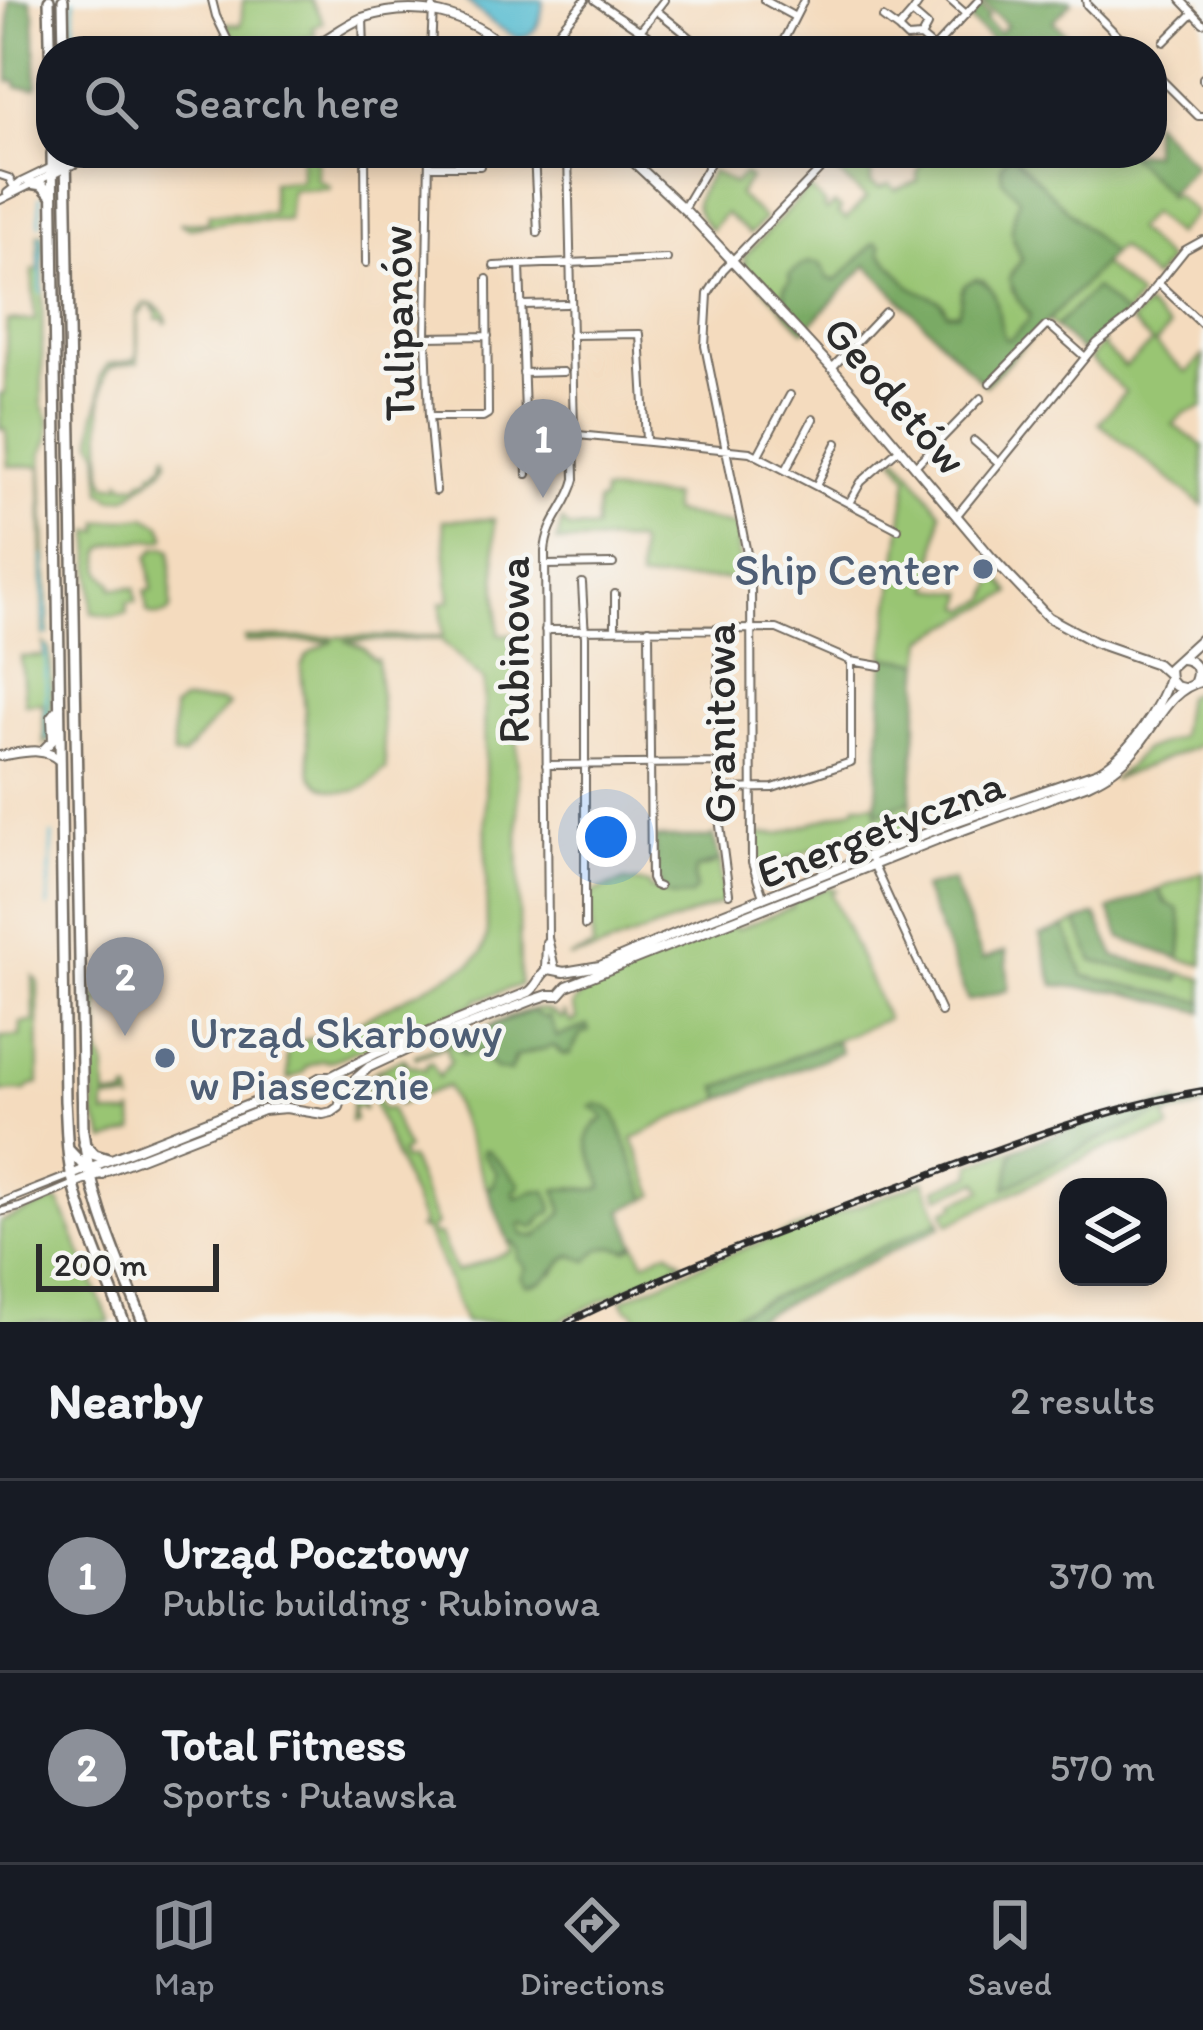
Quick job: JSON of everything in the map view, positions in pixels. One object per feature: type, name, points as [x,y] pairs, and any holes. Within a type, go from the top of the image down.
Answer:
[{"type":"main road","points":[[49,0],[50,36]]},
{"type":"main road","points":[[64,0],[64,36]]},
{"type":"main road","points":[[66,168],[84,1144],[99,1211],[143,1322]]},
{"type":"main road","points":[[52,170],[68,1148],[73,1179],[124,1322]]},
{"type":"main road","points":[[30,183],[42,185],[51,195]]},
{"type":"main road","points":[[84,1144],[108,1159]]},
{"type":"main road","points":[[68,1148],[93,1173]]},
{"type":"street","points":[[212,0],[226,36]]},
{"type":"street","points":[[555,36],[585,0]]},
{"type":"street","points":[[595,0],[648,36]]},
{"type":"street","points":[[640,31],[664,0]]},
{"type":"street","points":[[764,0],[795,17]]},
{"type":"street","points":[[786,36],[804,0]]},
{"type":"street","points":[[898,29],[921,0]]},
{"type":"street","points":[[950,0],[966,14]]},
{"type":"street","points":[[946,36],[980,0]]},
{"type":"street","points":[[1085,0],[1118,36]]},
{"type":"street","points":[[1181,0],[1203,23]]},
{"type":"street","points":[[330,36],[392,5],[433,8],[468,19],[490,36]]},
{"type":"street","points":[[432,36],[433,8]]},
{"type":"street","points":[[656,10],[688,36]]},
{"type":"street","points":[[912,13],[927,26],[922,36]]},
{"type":"street","points":[[1167,39],[1193,13]]},
{"type":"street","points":[[363,17],[364,36]]},
{"type":"street","points":[[883,18],[905,36]]},
{"type":"street","points":[[1167,85],[1203,116]]},
{"type":"street","points":[[2,198],[55,168]]},
{"type":"street","points":[[365,168],[366,262]]},
{"type":"street","name":"Tulipanów","points":[[428,168],[426,337],[436,491]]},
{"type":"street","points":[[535,168],[538,233]]},
{"type":"street","name":"Rubinowa","points":[[554,970],[548,938],[545,565],[548,529],[574,486],[568,168]]},
{"type":"street","name":"Geodetów","points":[[642,168],[832,368],[1048,616],[1079,636],[1157,664],[1173,685],[1196,677],[1189,660],[1134,655]]},
{"type":"street","points":[[683,208],[707,168]]},
{"type":"street","name":"Granitowa","points":[[766,902],[752,863],[751,573],[707,362],[706,303],[714,281],[822,168]]},
{"type":"street","points":[[2,198],[14,187],[52,170]]},
{"type":"street","points":[[0,175],[14,187]]},
{"type":"street","points":[[956,515],[1097,343],[1132,316],[1187,248],[1203,240]]},
{"type":"street","points":[[494,266],[667,259]]},
{"type":"street","points":[[520,265],[526,474]]},
{"type":"street","points":[[429,417],[488,414],[487,279]]},
{"type":"street","points":[[1158,283],[1203,325]]},
{"type":"street","points":[[521,305],[566,304]]},
{"type":"street","points":[[832,368],[885,312]]},
{"type":"street","points":[[990,383],[1048,325],[1085,357]]},
{"type":"street","points":[[571,335],[640,334],[646,441]]},
{"type":"street","points":[[426,337],[488,337]]},
{"type":"street","points":[[523,373],[562,372]]},
{"type":"street","points":[[758,455],[790,394]]},
{"type":"street","points":[[915,466],[981,398]]},
{"type":"street","points":[[786,470],[813,419]]},
{"type":"street","points":[[526,437],[573,435],[758,455],[898,529]]},
{"type":"street","points":[[974,441],[999,463]]},
{"type":"street","points":[[816,486],[837,443]]},
{"type":"street","points":[[849,503],[861,482],[900,448]]},
{"type":"street","points":[[545,565],[613,564]]},
{"type":"street","points":[[582,584],[585,926]]},
{"type":"street","points":[[615,594],[615,629]]},
{"type":"street","points":[[718,628],[719,818],[729,894]]},
{"type":"street","points":[[545,630],[752,628],[787,632],[851,661],[880,665]]},
{"type":"street","points":[[649,629],[651,879],[658,886]]},
{"type":"street","points":[[1196,677],[1203,638]]},
{"type":"street","name":"Energetyczna","points":[[554,970],[600,966],[1005,802],[1106,767],[1132,741],[1164,693],[1169,668],[1203,638]]},
{"type":"street","points":[[719,789],[773,788],[851,762],[851,661]]},
{"type":"street","name":"Energetyczna","points":[[871,860],[1107,776],[1138,747],[1174,695],[1196,677]]},
{"type":"street","points":[[42,750],[53,740],[52,717],[60,707]]},
{"type":"street","points":[[0,756],[42,750],[61,763]]},
{"type":"street","points":[[546,765],[719,763]]},
{"type":"street","points":[[871,860],[940,1012]]},
{"type":"street","name":"Energetyczna","points":[[319,1113],[336,1110],[361,1073],[386,1059],[548,995],[559,995],[567,986],[766,902]]},
{"type":"street","points":[[93,1173],[108,1159],[330,1077],[385,1049],[529,992],[554,970],[567,986]]},
{"type":"street","points":[[540,983],[548,995]]},
{"type":"street","points":[[330,1077],[343,1094]]},
{"type":"street","points":[[309,1084],[306,1099],[319,1113]]},
{"type":"street","points":[[0,1208],[20,1207],[73,1179],[263,1110],[319,1113]]},
{"type":"green space","points":[[9,0],[30,0],[36,87],[17,87],[16,81],[9,81]]},
{"type":"green space","points":[[243,0],[311,0],[323,22],[313,28],[313,36],[232,36],[225,23],[241,25]]},
{"type":"green space","points":[[1071,0],[1053,21],[1068,36],[988,36],[969,19],[980,6],[999,33],[1007,25],[983,3]]},
{"type":"green space","points":[[1167,136],[1195,165],[1168,194],[1142,168],[1167,168]]},
{"type":"green space","points":[[301,168],[317,168],[317,179],[330,186],[291,190],[288,220],[189,228],[179,223],[208,222],[209,214],[272,213],[272,182],[301,181]]},
{"type":"green space","points":[[832,168],[871,168],[871,183],[879,188],[890,184],[895,190],[918,181],[920,168],[1006,168],[1002,179],[1020,198],[1012,229],[1022,259],[1011,273],[1012,290],[1030,314],[1029,321],[1010,340],[1005,339],[984,281],[977,279],[966,285],[958,313],[947,313],[943,304],[911,287],[873,244],[837,281],[827,278],[820,264],[807,262],[785,286],[783,309],[743,266],[743,258],[809,188],[827,211],[835,204],[846,219],[866,198]]},
{"type":"green space","points":[[1001,168],[1025,168],[1112,254],[985,386],[867,265],[804,331],[783,309],[784,289],[794,270],[816,263],[827,278],[836,281],[876,242],[911,287],[940,301],[947,313],[958,313],[966,285],[977,279],[986,284],[995,297],[1005,339],[1010,339],[1030,315],[1009,279],[1022,259],[1012,229],[1019,198],[1002,179]]},
{"type":"green space","points":[[1025,168],[1142,168],[1167,197],[1175,195],[1195,213],[1175,235],[1151,213],[1135,229],[1168,261],[1153,279],[1119,247],[1112,254]]},
{"type":"green space","points":[[712,171],[734,184],[744,174],[750,179],[738,195],[765,219],[750,234],[725,213],[711,230],[699,213],[696,201]]},
{"type":"green space","points":[[38,234],[43,234],[42,404],[49,419],[49,439],[42,454],[49,634],[44,636],[41,466],[8,466],[6,429],[0,428],[7,321],[35,320],[32,273],[39,270]]},
{"type":"green space","points":[[1102,264],[1139,297],[1124,316],[1095,289],[1055,327],[1048,320]]},
{"type":"green space","points":[[1095,288],[1125,316],[1082,352],[1055,327]]},
{"type":"green space","points":[[144,304],[152,305],[144,305],[138,315],[138,362],[113,366],[106,375],[103,472],[107,485],[120,485],[121,480],[126,485],[141,484],[164,465],[167,452],[168,460],[163,469],[128,497],[113,499],[102,492],[99,452],[93,441],[100,376],[108,364],[137,357],[137,313]]},
{"type":"green space","points":[[1146,306],[1169,328],[1155,344],[1186,373],[1203,356],[1203,407],[1184,413],[1173,425],[1203,446],[1203,506],[1099,423],[1125,392],[1090,359],[1103,343],[1125,367],[1152,343],[1131,322]]},
{"type":"green space","points":[[898,456],[941,512],[931,589],[966,593],[963,607],[969,609],[988,599],[997,574],[1011,593],[925,639],[922,662],[884,657],[908,477]]},
{"type":"green space","points":[[603,492],[672,497],[672,512],[737,526],[743,579],[639,580],[636,541],[557,542],[562,521],[569,528],[595,529],[597,502],[602,501]]},
{"type":"green space","points":[[146,517],[161,525],[163,540],[121,543],[102,552],[102,573],[112,588],[135,588],[136,602],[127,603],[127,614],[92,613],[91,531],[100,531],[100,522]]},
{"type":"green space","points":[[494,519],[499,634],[516,635],[520,985],[329,1062],[323,1060],[288,1079],[287,1045],[340,1031],[471,964],[482,953],[487,937],[484,681],[440,639],[345,641],[377,659],[386,770],[357,790],[337,791],[311,775],[301,668],[310,653],[334,641],[245,642],[245,638],[443,636],[441,603],[450,601],[443,520]]},
{"type":"green space","points":[[156,548],[171,550],[171,609],[160,615],[147,612],[145,591],[152,590],[148,557]]},
{"type":"green space","points":[[44,644],[49,648],[52,681],[51,734],[44,744],[43,703],[25,704],[21,657],[44,656]]},
{"type":"green space","points":[[884,657],[922,662],[911,800],[876,814]]},
{"type":"green space","points":[[1203,689],[1203,744],[1112,780],[1142,751],[1179,737],[1185,696]]},
{"type":"green space","points":[[182,702],[228,705],[183,756],[173,756],[173,709]]},
{"type":"green space","points":[[911,800],[910,829],[874,843],[866,843],[858,832],[759,870],[757,834],[780,834],[856,804],[876,804],[877,814]]},
{"type":"green space","points":[[713,835],[720,860],[696,869],[696,890],[690,896],[674,897],[661,892],[655,878],[655,838]]},
{"type":"green space","points":[[720,860],[723,903],[568,958],[593,947],[589,894],[624,881],[649,884],[650,889],[695,889],[696,869]]},
{"type":"green space","points":[[1203,872],[1203,965],[1180,959],[1182,926],[1159,889]]},
{"type":"green space","points":[[952,880],[983,959],[1006,951],[1009,990],[968,1001],[923,888]]},
{"type":"green space","points":[[830,887],[836,890],[831,893],[887,1019],[718,1087],[722,1099],[633,1139],[655,1195],[647,1199],[615,1114],[598,1111],[605,1116],[596,1123],[603,1187],[571,1187],[559,1201],[563,1212],[544,1233],[528,1238],[519,1225],[538,1225],[551,1203],[539,1190],[516,1198],[511,1178],[489,1151],[497,1173],[487,1188],[447,1086],[398,1105],[405,1087],[382,1072],[372,1075],[403,1058],[407,1061],[403,1063],[424,1069],[431,1062],[439,1077],[451,1061],[447,1046],[415,1055],[474,1031],[453,1044],[464,1054],[482,1050],[490,1065],[513,1065],[516,1056],[549,1046],[559,1052],[587,1026],[557,1037],[545,1018],[484,1028],[534,1010],[561,1019],[563,1011],[571,1023],[577,1019],[572,1006],[585,985],[793,907],[793,901]]},
{"type":"green space","points":[[1159,889],[1164,902],[1180,915],[1180,959],[1121,938],[1109,910]]},
{"type":"green space","points":[[1096,915],[1115,957],[1180,973],[1179,981],[1093,961],[1077,922]]},
{"type":"green space","points":[[1077,922],[1094,961],[1179,980],[1180,973],[1203,979],[1203,1002],[1084,976],[1065,927]]},
{"type":"green space","points":[[1065,927],[1084,976],[1203,1002],[1203,1012],[1118,991],[1054,985],[1040,936]]},
{"type":"green space","points":[[33,976],[38,981],[39,1084],[26,1091],[0,1092],[0,1037],[20,1036],[21,1023],[34,1022]]},
{"type":"green space","points":[[92,998],[101,1002],[100,1053],[106,1096],[126,1097],[130,1092],[132,1100],[105,1100],[105,1115],[132,1115],[133,1111],[134,1132],[106,1141],[95,1116]]},
{"type":"green space","points":[[531,1011],[549,1016],[557,1037],[587,1026],[589,1031],[581,1034],[570,1054],[563,1055],[554,1046],[514,1057],[510,1072],[495,1069],[482,1050],[464,1054],[452,1043]]},
{"type":"green space","points":[[836,1040],[841,1052],[722,1099],[718,1087]]},
{"type":"green space","points":[[369,1074],[383,1110],[390,1108],[407,1150],[401,1153],[403,1160],[410,1159],[437,1225],[431,1228],[433,1235],[440,1235],[456,1272],[511,1251],[508,1241],[516,1245],[526,1268],[521,1277],[554,1274],[566,1257],[615,1245],[626,1249],[636,1244],[644,1262],[668,1251],[683,1262],[557,1322],[464,1322],[438,1254],[425,1230],[419,1228],[423,1225],[366,1084],[356,1095],[365,1108],[352,1109],[355,1120],[350,1121],[354,1089]]},
{"type":"green space","points":[[1176,1101],[1185,1106],[1203,1102],[1203,1107],[1162,1113],[1099,1139],[1006,1188],[1017,1148],[1087,1123]]},
{"type":"green space","points":[[597,1104],[615,1114],[647,1199],[622,1210],[636,1244],[627,1250],[605,1247],[588,1261],[571,1255],[547,1278],[526,1285],[519,1250],[508,1241],[487,1188],[497,1173],[483,1150],[519,1183],[513,1192],[516,1198],[547,1191],[551,1213],[534,1228],[519,1225],[523,1235],[537,1237],[563,1212],[556,1190],[603,1187],[588,1141],[604,1119],[591,1107]]},
{"type":"green space","points":[[1162,1113],[1169,1129],[1098,1151],[949,1224],[944,1211],[983,1190],[979,1181],[939,1197],[936,1189],[972,1175],[972,1164],[1017,1148],[1007,1186]]},
{"type":"green space","points":[[924,1181],[940,1221],[718,1322],[638,1322],[622,1300],[703,1264]]},
{"type":"green space","points":[[54,1201],[60,1203],[110,1322],[0,1322],[0,1222]]},
{"type":"green space","points":[[940,1221],[942,1226],[748,1322],[718,1322]]},
{"type":"water","points":[[465,0],[543,0],[535,30],[526,36],[514,36]]},
{"type":"waterway","points":[[74,0],[74,36]]},
{"type":"waterway","points":[[40,197],[40,224]]},
{"type":"waterway","points":[[40,235],[41,293]]},
{"type":"waterway","points":[[44,556],[46,635]]},
{"type":"waterway","points":[[46,647],[47,739]]},
{"type":"waterway","points":[[48,907],[52,835]]},
{"type":"railway","points":[[568,1322],[731,1250],[1010,1145],[1125,1108],[1203,1091]]},
{"type":"place","name":"Urząd Pocztowy","points":[[543,498]]},
{"type":"place","name":"Ship Center","points":[[983,569]]},
{"type":"place","name":"Total Fitness","points":[[125,1036]]},
{"type":"place","name":"Urząd Skarbowy w Piasecznie","points":[[165,1058]]}]
